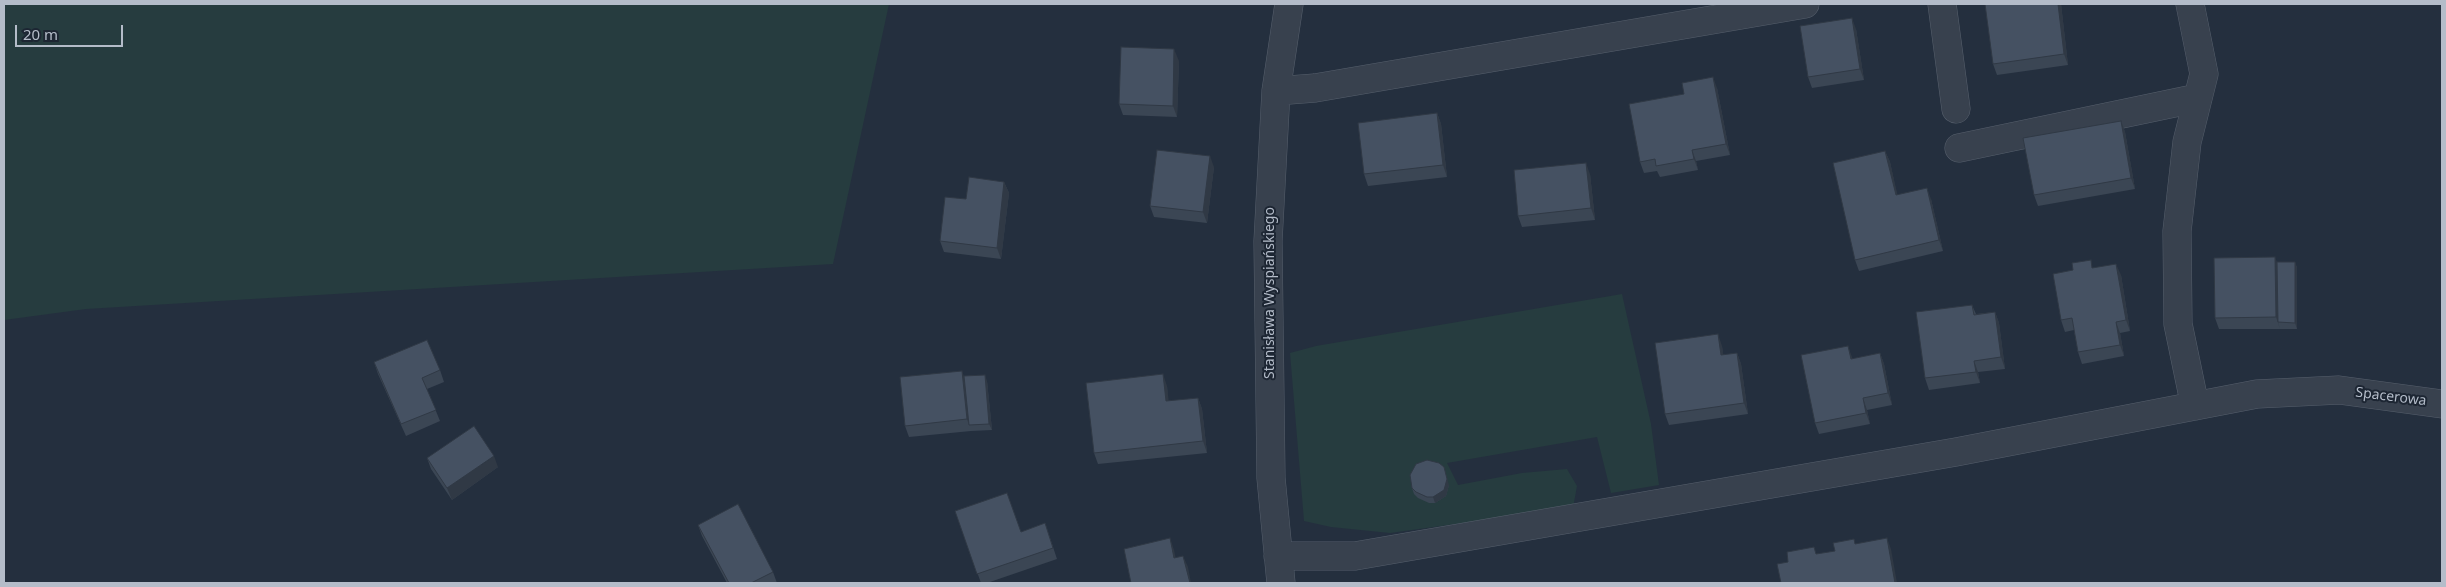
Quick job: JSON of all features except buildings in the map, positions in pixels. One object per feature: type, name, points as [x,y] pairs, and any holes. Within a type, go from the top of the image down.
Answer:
[{"type":"street","name":"Stanisława Wyspiańskiego","points":[[1281,583],[1272,478],[1268,241],[1276,91],[1289,4]]},
{"type":"street","points":[[1276,91],[1315,88],[1805,4]]},
{"type":"street","points":[[1942,4],[1956,109]]},
{"type":"street","points":[[2190,4],[2204,74],[2187,142],[2177,231],[2178,324],[2195,406]]},
{"type":"street","points":[[1959,148],[2198,98]]},
{"type":"street","name":"Spacerowa","points":[[1278,556],[1355,556],[1956,452],[2257,394],[2339,390],[2442,404]]},
{"type":"green space","points":[[4,4],[889,4],[833,264],[86,309],[4,320]]},
{"type":"green space","points":[[1622,294],[1651,424],[1659,485],[1611,493],[1597,437],[1447,463],[1458,485],[1522,473],[1567,469],[1577,486],[1573,508],[1390,533],[1331,527],[1304,521],[1290,353],[1316,346]]}]
